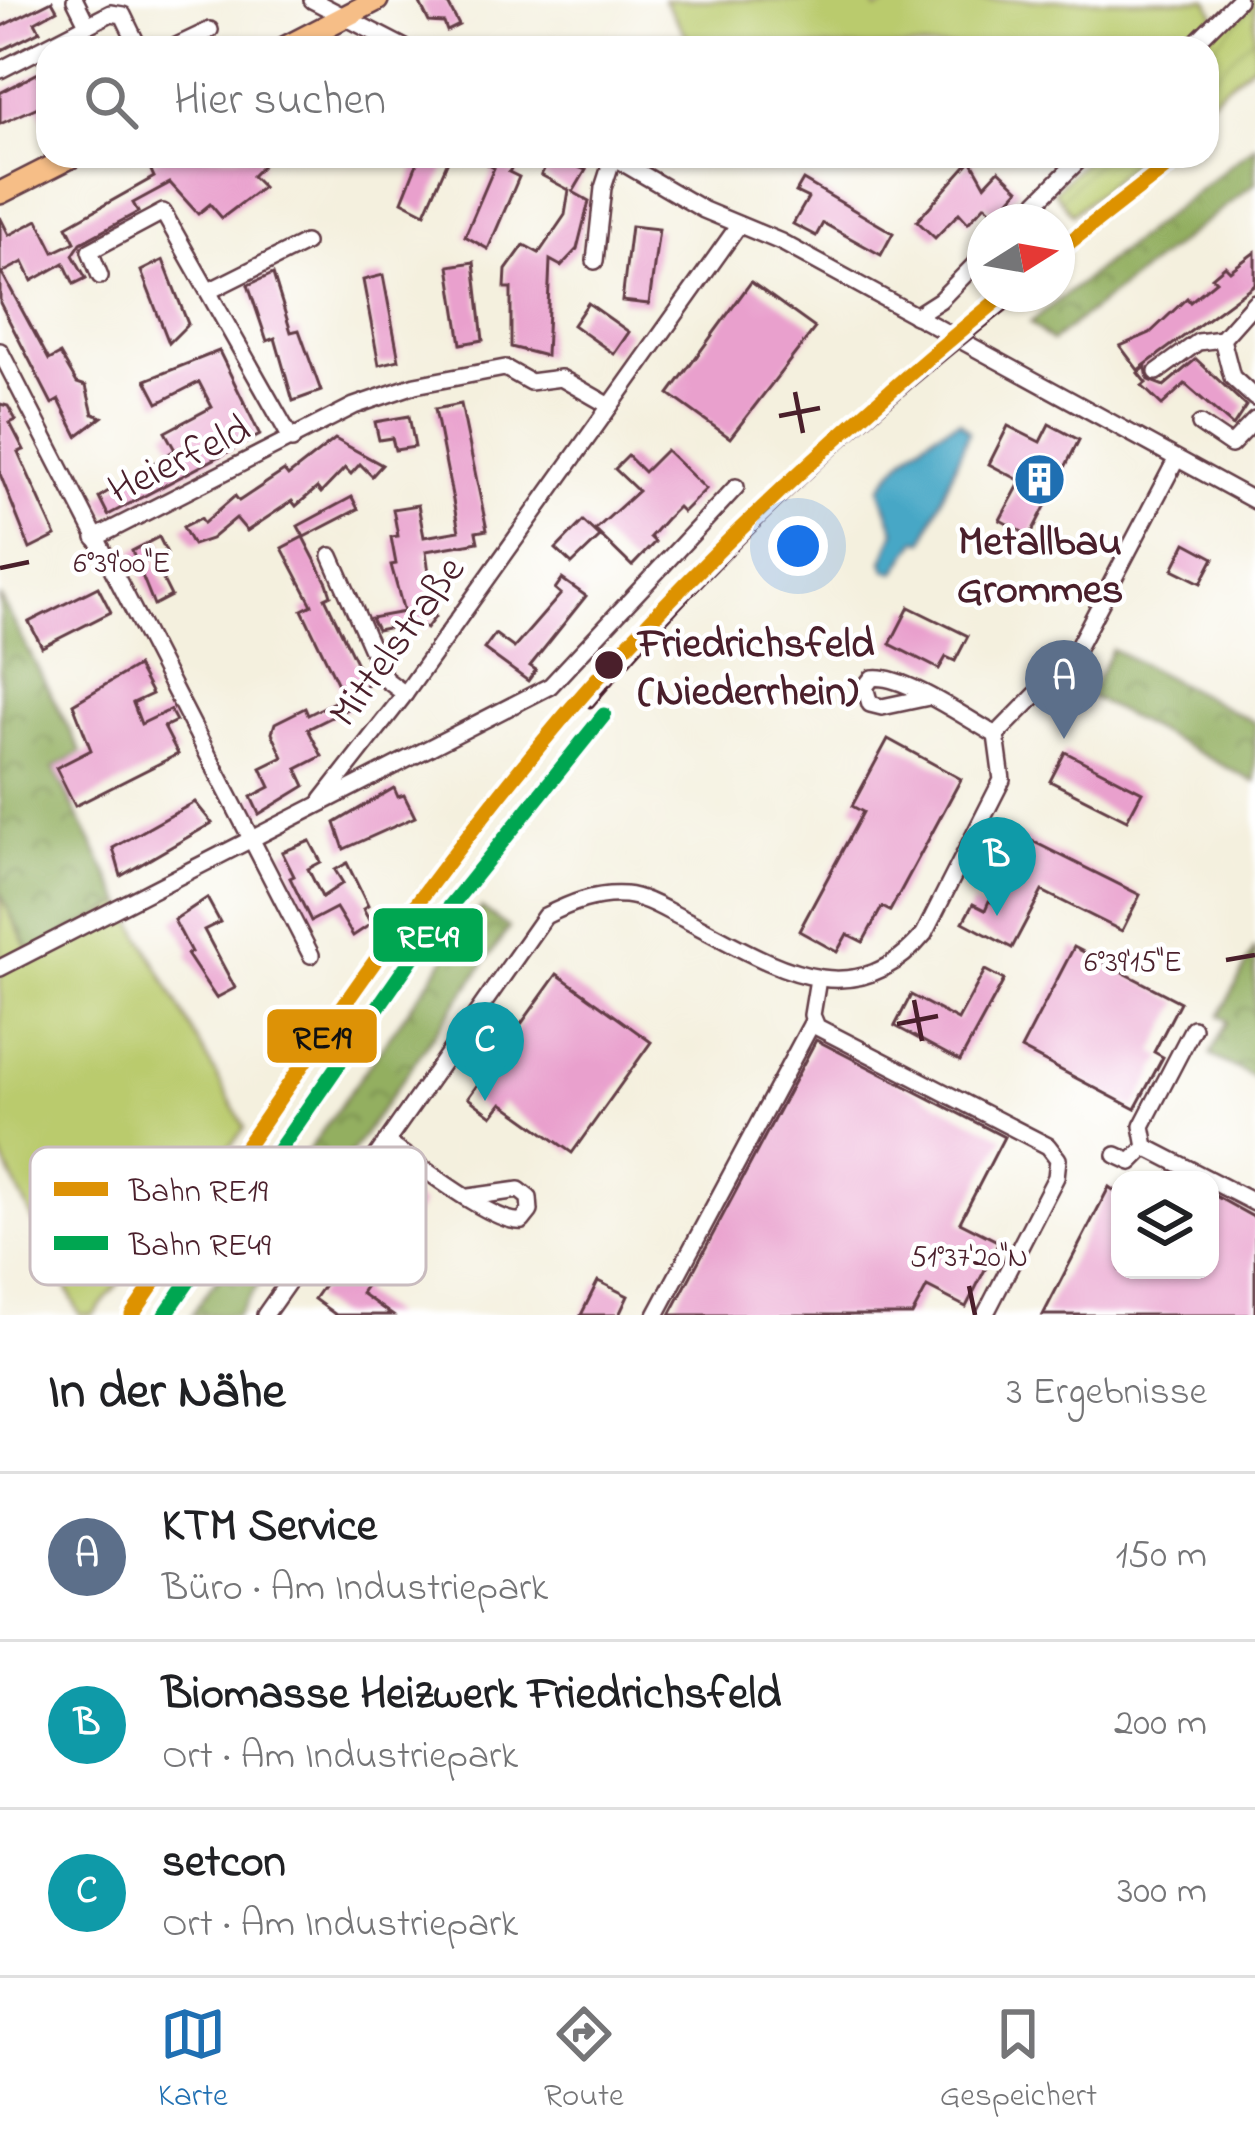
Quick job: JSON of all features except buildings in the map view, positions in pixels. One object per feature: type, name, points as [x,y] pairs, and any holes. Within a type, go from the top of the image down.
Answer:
[{"type":"main road","points":[[307,36],[377,0]]},
{"type":"main road","points":[[0,193],[49,168]]},
{"type":"street","points":[[74,0],[86,24]]},
{"type":"street","points":[[312,0],[381,36]]},
{"type":"street","points":[[1202,36],[1238,0]]},
{"type":"street","points":[[64,36],[111,13],[123,15],[133,36]]},
{"type":"street","points":[[197,36],[210,30]]},
{"type":"street","points":[[0,70],[36,51]]},
{"type":"street","points":[[595,261],[609,168]]},
{"type":"street","points":[[633,168],[739,225],[782,242],[1255,501]]},
{"type":"street","points":[[1035,204],[1071,168]]},
{"type":"street","name":"Heierfeld","points":[[100,276],[90,251],[164,212],[292,440]]},
{"type":"street","name":"Mittelstraße","points":[[0,968],[317,806],[405,694],[739,225]]},
{"type":"street","points":[[211,290],[305,243]]},
{"type":"street","points":[[915,316],[940,300],[967,272]]},
{"type":"street","points":[[1157,372],[1198,342],[1222,339],[1255,302]]},
{"type":"street","points":[[1222,339],[1232,377],[1255,398]]},
{"type":"street","points":[[0,351],[311,955]]},
{"type":"street","name":"Heierfeld","points":[[95,538],[354,406],[415,385],[505,368],[530,382],[561,378],[610,406]]},
{"type":"street","points":[[1200,424],[1231,445],[1255,420]]},
{"type":"street","points":[[997,735],[1072,658],[1176,460]]},
{"type":"street","points":[[317,806],[550,686],[736,487]]},
{"type":"street","points":[[331,556],[385,679],[405,694]]},
{"type":"street","points":[[929,697],[997,735]]},
{"type":"street","points":[[383,1147],[526,938],[545,916],[568,904],[595,896],[643,898],[788,972],[818,979],[850,980],[877,972],[906,955],[924,934],[1002,780],[997,735]]},
{"type":"street","points":[[656,1315],[813,1021],[818,979]]},
{"type":"street","points":[[813,1021],[1055,1153],[1056,1178],[985,1315]]},
{"type":"street","points":[[1146,1147],[1142,1126],[1193,1028]]},
{"type":"street","points":[[386,1142],[394,1147]]},
{"type":"street","points":[[1116,1155],[1132,1162],[1146,1147]]},
{"type":"street","points":[[1146,1147],[1255,1203]]},
{"type":"street","points":[[426,1169],[469,1197]]},
{"type":"street","points":[[265,1315],[286,1285]]},
{"type":"green space","points":[[664,0],[871,0],[877,10],[896,0],[1208,0],[1215,15],[1193,36],[686,36]]},
{"type":"green space","points":[[1246,0],[1255,0],[1255,62],[1219,92],[1219,36],[1210,36]]},
{"type":"green space","points":[[1255,145],[1255,183],[1052,341],[1030,323],[1044,312],[1075,312],[1075,287]]},
{"type":"green space","points":[[1077,168],[1128,168],[1075,212],[1075,204],[1064,204],[1054,191]]},
{"type":"green space","points":[[0,596],[81,752],[53,768],[123,903],[30,953],[0,893]]},
{"type":"green space","points":[[1112,649],[1255,723],[1255,782],[1089,696]]},
{"type":"green space","points":[[0,893],[30,952],[123,903],[245,1128],[230,1147],[30,1147],[30,1214],[0,1153]]},
{"type":"green space","points":[[481,908],[509,928],[355,1147],[311,1147]]},
{"type":"green space","points":[[1255,948],[1255,1078],[1210,1055],[1228,1021],[1220,1016]]},
{"type":"green space","points":[[65,1285],[117,1285],[93,1315],[80,1315]]},
{"type":"green space","points":[[212,1285],[258,1285],[237,1315],[191,1315]]},
{"type":"water","points":[[960,421],[969,431],[924,541],[918,539],[895,573],[886,570],[883,561],[895,531],[880,488],[915,448]]},
{"type":"railway","points":[[590,704],[688,595],[792,491],[999,312]]},
{"type":"rail line","name":"RE19","points":[[1075,238],[1165,168]]},
{"type":"rail line","name":"RE19","points":[[246,1147],[447,863],[612,662],[774,497],[984,312]]},
{"type":"rail line","name":"RE49","points":[[281,1147],[432,929],[604,715]]},
{"type":"rail line","name":"RE19","points":[[132,1315],[152,1285]]},
{"type":"rail line","name":"RE49","points":[[165,1315],[186,1285]]},
{"type":"place","name":"Metallbau Grommes","points":[[1040,480]]},
{"type":"place","name":"Friedrichsfeld (Niederrhein)","points":[[609,665]]},
{"type":"place","name":"KTM Service","points":[[1064,739]]},
{"type":"place","name":"Biomasse Heizwerk Friedrichsfeld","points":[[997,916]]},
{"type":"place","name":"setcon","points":[[485,1101]]}]
